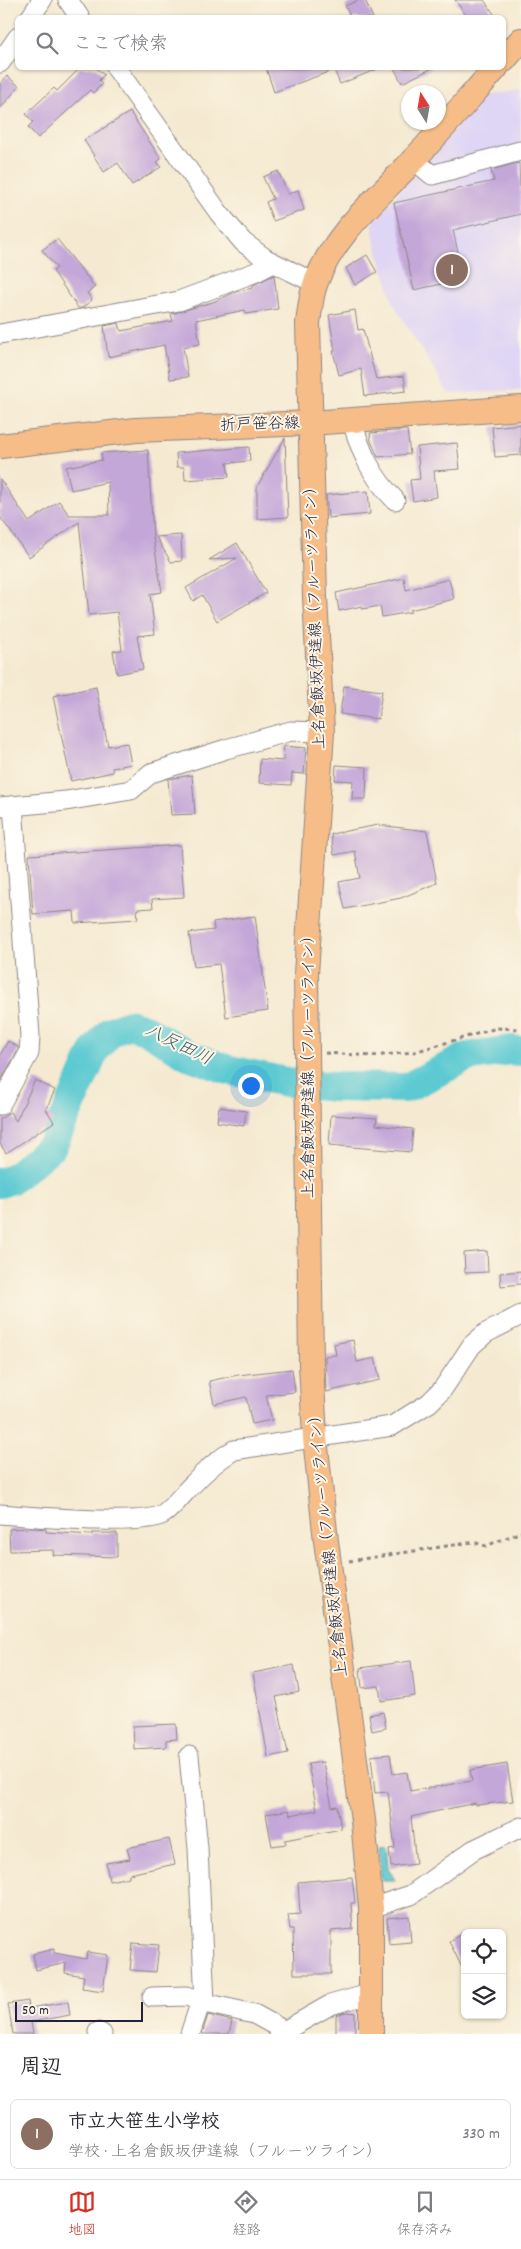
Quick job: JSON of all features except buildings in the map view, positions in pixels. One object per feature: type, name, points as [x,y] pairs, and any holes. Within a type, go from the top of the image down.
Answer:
[{"type":"main road","name":"上名倉飯坂伊達線（フルーツライン）","points":[[370,2034],[371,1908],[362,1811],[329,1564],[315,1438],[310,1307],[306,974],[322,732],[315,597],[308,323],[315,283],[331,250],[346,229],[414,160],[496,70]]},
{"type":"main road","name":"折戸笹谷線","points":[[0,446],[136,430],[310,423],[521,408]]},
{"type":"street","points":[[32,15],[42,0]]},
{"type":"street","points":[[68,0],[78,15]]},
{"type":"street","points":[[0,63],[15,41]]},
{"type":"street","points":[[117,70],[219,214],[243,242],[273,263],[315,283]]},
{"type":"street","points":[[414,160],[432,175],[520,151]]},
{"type":"street","points":[[0,334],[179,301],[256,272],[273,263]]},
{"type":"street","points":[[352,420],[356,438],[371,472],[380,486],[395,500]]},
{"type":"street","points":[[0,1105],[29,1054],[30,1036],[6,806],[66,801],[131,790],[151,773],[226,749],[291,731],[322,732]]},
{"type":"street","points":[[0,1514],[127,1521],[154,1518],[168,1510],[194,1482],[234,1450],[392,1426],[415,1414],[442,1390],[472,1345],[486,1332],[521,1315]]},
{"type":"street","points":[[189,1756],[198,1848],[203,2002],[190,2034]]},
{"type":"street","points":[[371,1908],[411,1895],[473,1850],[521,1827]]},
{"type":"street","points":[[152,1997],[187,1996],[203,2002],[254,2014],[282,2032],[330,2005],[370,1994]]},
{"type":"path","points":[[308,1062],[414,1052],[497,1028],[521,1030]]},
{"type":"path","points":[[329,1564],[473,1542],[486,1546],[521,1532]]},
{"type":"shaded area","points":[[521,90],[521,390],[449,394],[394,305],[373,235],[373,222],[484,95]]},
{"type":"water","points":[[386,1845],[388,1868],[395,1880],[381,1880],[379,1846]]},
{"type":"waterway","name":"八反田川","points":[[0,1183],[12,1179],[52,1146],[95,1050],[111,1031],[129,1024],[147,1030],[188,1055],[229,1070],[286,1082],[334,1087],[406,1088],[467,1057],[510,1050],[521,1051]]},
{"type":"place","name":"市立大笹生小学校","points":[[452,270]]}]
